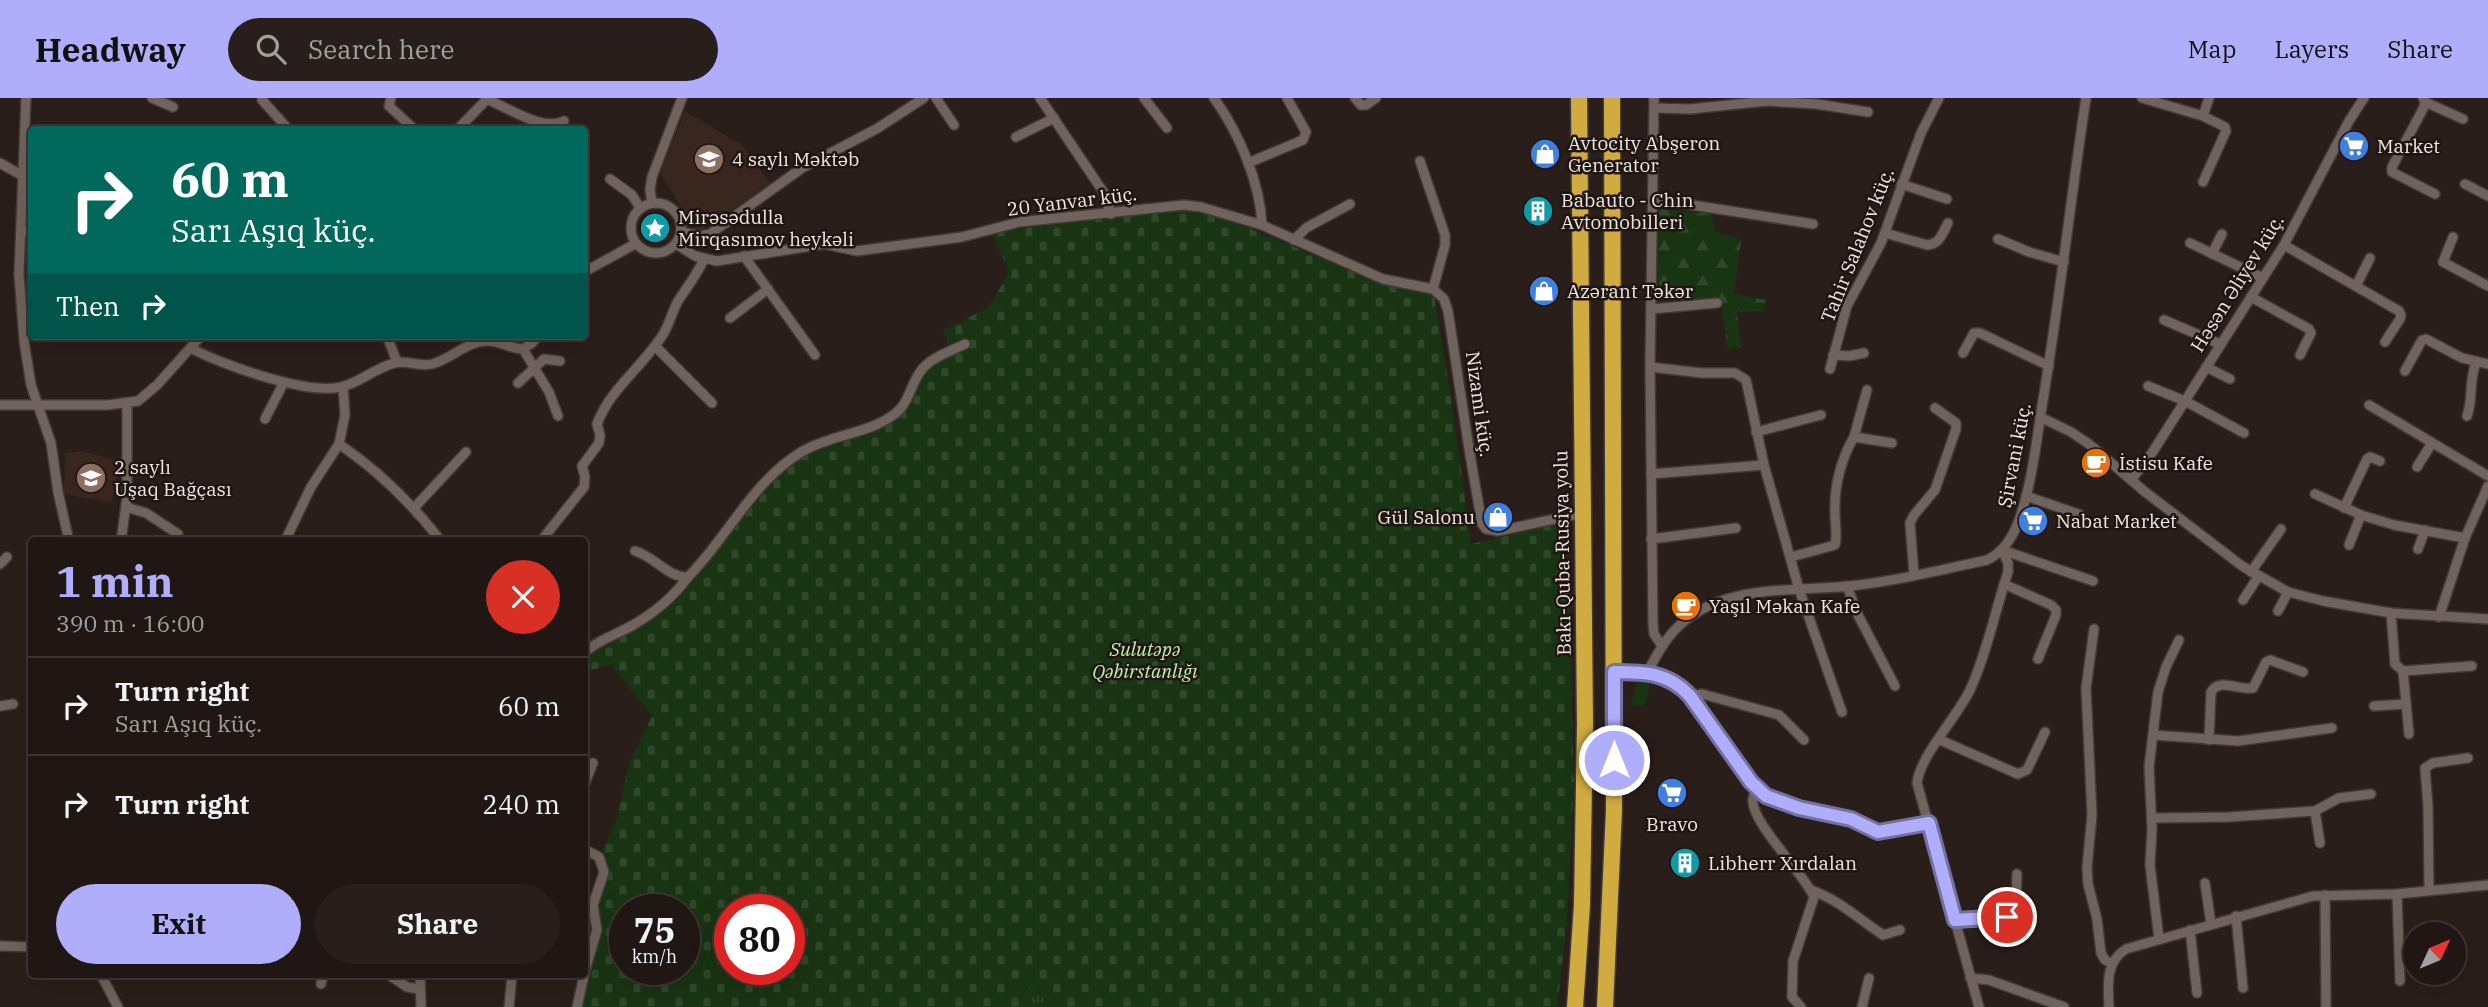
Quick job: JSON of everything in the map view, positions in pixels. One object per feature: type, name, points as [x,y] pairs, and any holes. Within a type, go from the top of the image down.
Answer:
[{"type":"highway","name":"Bakı-Quba-Rusiya yolu","points":[[1575,1007],[1583,863],[1585,724],[1580,98]]},
{"type":"highway","points":[[1605,1007],[1614,838],[1612,98]]},
{"type":"street","points":[[26,98],[28,129]]},
{"type":"street","points":[[152,98],[173,107]]},
{"type":"street","points":[[391,98],[389,106],[411,126]]},
{"type":"street","points":[[461,126],[488,98],[544,125],[556,125],[564,121]]},
{"type":"street","points":[[652,203],[652,177],[682,98]]},
{"type":"street","points":[[681,232],[701,236],[710,234],[802,168],[878,128],[924,98]]},
{"type":"street","points":[[936,98],[954,125]]},
{"type":"street","points":[[1040,98],[1104,193],[1111,214]]},
{"type":"street","points":[[1144,98],[1167,128]]},
{"type":"street","points":[[1214,98],[1233,127],[1248,163],[1262,225]]},
{"type":"street","points":[[1248,163],[1298,142],[1305,136],[1306,132],[1287,98]]},
{"type":"street","points":[[1355,98],[1362,105],[1376,98]]},
{"type":"street","name":"Tahir Salahov küç.","points":[[1830,369],[1847,306],[1885,233],[1925,123],[1939,98]]},
{"type":"street","name":"Şirvani küç.","points":[[2002,550],[2019,520],[2026,496],[2049,366],[2086,98]]},
{"type":"street","points":[[2142,98],[2203,117],[2225,127],[2226,131],[2203,182]]},
{"type":"street","points":[[2203,117],[2209,98]]},
{"type":"street","name":"Həsən Əliyev küç.","points":[[2131,480],[2185,401],[2284,245],[2349,121],[2364,98]]},
{"type":"street","points":[[262,100],[285,126]]},
{"type":"street","points":[[2435,194],[2392,172],[2392,167],[2424,100],[2463,119]]},
{"type":"street","points":[[1662,646],[1654,634],[1651,539],[1650,367],[1654,103],[1690,109],[1768,101],[1816,104],[1868,112]]},
{"type":"street","points":[[1016,137],[1054,118]]},
{"type":"street","points":[[1420,161],[1446,235],[1433,289]]},
{"type":"street","points":[[0,163],[27,178],[21,230],[27,366],[48,432],[68,537]]},
{"type":"street","points":[[610,178],[632,195],[640,208]]},
{"type":"street","points":[[1901,184],[1947,199]]},
{"type":"street","points":[[2465,184],[2488,196]]},
{"type":"street","points":[[1654,199],[1813,224]]},
{"type":"street","points":[[652,203],[671,208],[679,219],[681,232],[676,244],[659,254],[646,252],[635,244],[630,225],[640,208],[652,203]]},
{"type":"street","points":[[1294,240],[1306,228],[1350,204]]},
{"type":"street","name":"20 Yanvar küç.","points":[[704,259],[723,261],[824,244],[858,251],[962,237],[1019,222],[1193,205],[1262,225],[1367,273],[1403,284],[1433,289]]},
{"type":"street","points":[[1885,233],[1934,245],[1948,223]]},
{"type":"street","points":[[21,230],[28,231]]},
{"type":"street","points":[[2212,254],[2222,234]]},
{"type":"street","points":[[2453,237],[2443,262],[2488,286]]},
{"type":"street","points":[[1998,239],[2064,262]]},
{"type":"street","points":[[2190,243],[2263,278]]},
{"type":"street","points":[[588,270],[635,244]]},
{"type":"street","points":[[544,537],[584,487],[582,466],[599,443],[597,424],[607,405],[663,335],[679,300],[695,278],[704,259],[688,253],[676,244]]},
{"type":"street","points":[[2284,245],[2401,315],[2385,342]]},
{"type":"street","points":[[744,256],[815,355]]},
{"type":"street","points":[[2356,286],[2370,258]]},
{"type":"street","points":[[730,318],[768,289]]},
{"type":"street","name":"Nizami küç.","points":[[1433,289],[1444,299],[1448,311],[1480,518],[1486,529],[1498,531],[1583,513]]},
{"type":"street","points":[[2251,297],[2309,329],[2312,333],[2300,355]]},
{"type":"street","points":[[1652,309],[1717,303]]},
{"type":"street","points":[[2164,320],[2220,344]]},
{"type":"street","points":[[1963,353],[1973,333],[1980,332],[2049,366]]},
{"type":"street","points":[[2405,371],[2422,340],[2426,339],[2454,355],[2476,363],[2488,364]]},
{"type":"street","points":[[0,405],[127,404],[146,396],[198,340]]},
{"type":"street","points":[[389,340],[397,362]]},
{"type":"street","points":[[192,349],[221,362],[284,382],[343,387],[397,362],[433,364],[482,340]]},
{"type":"street","points":[[493,340],[523,349],[549,392],[558,416]]},
{"type":"street","points":[[523,349],[533,340]]},
{"type":"street","points":[[588,650],[603,638],[643,619],[674,594],[715,546],[748,500],[784,465],[802,451],[886,420],[904,406],[922,368],[965,344]]},
{"type":"street","points":[[655,346],[712,403]]},
{"type":"street","points":[[1833,355],[1864,353]]},
{"type":"street","points":[[518,383],[544,359],[560,360]]},
{"type":"street","points":[[2467,416],[2471,404],[2470,376],[2476,363]]},
{"type":"street","points":[[1650,367],[1702,373],[1735,373],[1742,375],[1749,387],[1764,465],[1800,589],[1842,712]]},
{"type":"street","points":[[2206,367],[2230,379]]},
{"type":"street","points":[[265,419],[284,382]]},
{"type":"street","points":[[2148,386],[2185,401],[2244,433]]},
{"type":"street","points":[[287,537],[311,487],[339,444],[345,415],[343,387]]},
{"type":"street","points":[[1791,557],[1835,545],[1838,481],[1867,390]]},
{"type":"street","points":[[122,537],[126,507],[127,404]]},
{"type":"street","points":[[2369,405],[2488,476]]},
{"type":"street","points":[[1914,575],[1910,523],[1935,490],[1956,429],[1952,418],[1935,408]]},
{"type":"street","points":[[1756,432],[1821,415]]},
{"type":"street","points":[[2040,417],[2089,444],[2131,480],[2255,574],[2288,592],[2391,613],[2488,619]]},
{"type":"street","points":[[1854,437],[1892,443]]},
{"type":"street","points":[[2417,467],[2432,443]]},
{"type":"street","points":[[339,444],[378,474],[415,508],[437,537]]},
{"type":"street","points":[[415,508],[466,452]]},
{"type":"street","points":[[2344,508],[2367,459],[2370,457],[2380,461]]},
{"type":"street","points":[[1651,474],[1764,465]]},
{"type":"street","points":[[2439,617],[2465,538],[2488,486]]},
{"type":"street","points":[[2315,494],[2361,515],[2394,525],[2465,538]]},
{"type":"street","points":[[2026,496],[2081,515]]},
{"type":"street","points":[[126,507],[146,513],[178,534]]},
{"type":"street","points":[[2350,545],[2361,515]]},
{"type":"street","points":[[1651,539],[1736,528]]},
{"type":"street","points":[[2243,600],[2281,529]]},
{"type":"street","points":[[2418,549],[2425,530]]},
{"type":"street","points":[[1647,673],[1662,646],[1687,618],[1724,600],[1748,594],[1847,586],[1914,575],[1987,560],[2002,550]]},
{"type":"street","points":[[2002,550],[2093,581]]},
{"type":"street","points":[[1979,1007],[1918,790],[1918,775],[1970,690],[1980,664],[2009,567],[2002,550]]},
{"type":"street","points":[[635,551],[653,558],[673,575],[688,577]]},
{"type":"street","points":[[2004,584],[2051,604],[2056,610],[2038,659]]},
{"type":"street","points":[[1847,586],[1858,615],[1895,686]]},
{"type":"street","points":[[2278,611],[2288,592]]},
{"type":"street","points":[[2391,613],[2395,664],[2403,671],[2409,734]]},
{"type":"street","points":[[2094,629],[2086,688],[2092,815],[2087,867],[2101,953],[2105,960],[2111,963]]},
{"type":"street","points":[[2159,939],[2150,865],[2152,818],[2149,776],[2158,692],[2179,640]]},
{"type":"street","points":[[2209,740],[2211,692],[2214,686],[2220,684],[2247,690],[2253,688],[2266,662],[2270,660],[2303,672]]},
{"type":"street","points":[[2403,671],[2472,666]]},
{"type":"street","points":[[1614,672],[1658,674],[1675,681],[1690,696],[1757,789],[1778,801],[1842,817],[1878,832],[1929,823]]},
{"type":"street","points":[[1690,696],[1702,694],[1779,715],[1804,740]]},
{"type":"street","points":[[0,706],[13,704]]},
{"type":"street","points":[[2374,706],[2406,704]]},
{"type":"street","points":[[2153,735],[2238,741],[2332,728]]},
{"type":"street","points":[[1940,740],[2018,774],[2027,769],[2045,732]]},
{"type":"street","points":[[2429,890],[2425,768],[2432,763],[2468,758]]},
{"type":"street","points":[[588,775],[593,762]]},
{"type":"street","points":[[1757,789],[1753,798],[1754,808],[1783,857],[1814,897],[1793,961],[1792,997],[1801,1007]]},
{"type":"street","points":[[2152,818],[2229,817],[2315,811],[2339,798],[2371,794]]},
{"type":"street","points":[[2315,811],[2320,843]]},
{"type":"street","points":[[588,851],[599,857],[604,866],[593,905],[597,930],[588,960]]},
{"type":"street","points":[[1955,920],[2007,917],[2012,914],[2017,874]]},
{"type":"street","points":[[2205,883],[2211,924]]},
{"type":"street","points":[[2109,1007],[2111,963],[2117,954],[2126,949],[2297,900],[2325,895],[2397,894],[2488,884]]},
{"type":"street","points":[[1811,890],[1824,894],[1851,910],[1860,921],[1883,935],[1900,930]]},
{"type":"street","points":[[2397,894],[2400,981]]},
{"type":"street","points":[[2325,895],[2326,1007]]},
{"type":"street","points":[[2236,916],[2243,988]]},
{"type":"street","points":[[2190,930],[2197,993]]},
{"type":"street","points":[[0,946],[28,947]]},
{"type":"street","points":[[102,978],[118,1007]]},
{"type":"street","points":[[394,978],[407,987],[419,989]]},
{"type":"street","points":[[419,978],[421,1007]]},
{"type":"street","points":[[509,1007],[512,978]]},
{"type":"street","points":[[577,1007],[583,978]]},
{"type":"street","points":[[1862,1007],[1869,978]]},
{"type":"street","points":[[1970,978],[1989,980],[2064,1007]]},
{"type":"shaded area","name":"4 saylı Məktəb","points":[[685,111],[742,145],[771,185],[698,233],[660,173]]},
{"type":"shaded area","name":"2 saylı Uşaq Bağçası","points":[[82,451],[120,462],[112,503],[64,494],[65,453]]},
{"type":"green space","name":"Sulutəpə Qəbirstanlığı","points":[[1187,209],[1229,220],[1385,285],[1434,295],[1471,544],[1567,522],[1574,782],[1567,923],[1557,1007],[581,1007],[608,868],[602,852],[618,815],[629,764],[652,716],[612,665],[588,671],[588,657],[681,588],[706,563],[757,498],[778,476],[811,450],[884,427],[911,406],[923,372],[953,354],[943,331],[989,307],[1009,272],[993,235],[1020,225]]},
{"type":"green space","points":[[1658,209],[1711,214],[1716,232],[1741,240],[1734,294],[1766,300],[1764,311],[1737,312],[1741,347],[1728,350],[1720,298],[1658,301]]},
{"type":"green space","points":[[655,214],[666,218],[670,229],[666,240],[655,244],[644,240],[640,229],[644,218]]},
{"type":"green space","points":[[1638,679],[1651,680],[1645,705],[1631,705]]},
{"type":"green space","points":[[1030,983],[1037,994],[1049,987],[1060,1007],[1023,1007],[1014,991]]},
{"type":"place","name":"Market","points":[[2354,146]]},
{"type":"place","name":"Avtocity Abşeron Generator","points":[[1545,154]]},
{"type":"place","name":"4 saylı Məktəb","points":[[709,159]]},
{"type":"place","name":"Babauto - Chin Avtomobilleri","points":[[1538,211]]},
{"type":"place","name":"Mirəsədulla Mirqasımov heykəli","points":[[655,228]]},
{"type":"place","name":"Azərant Təkər","points":[[1544,291]]},
{"type":"place","name":"İstisu Kafe","points":[[2096,463]]},
{"type":"place","name":"2 saylı Uşaq Bağçası","points":[[91,478]]},
{"type":"place","name":"Gül Salonu","points":[[1498,517]]},
{"type":"place","name":"Nabat Market","points":[[2033,521]]},
{"type":"place","name":"Yaşıl Məkan Kafe","points":[[1686,606]]},
{"type":"place","name":"Bravo","points":[[1672,793]]},
{"type":"place","name":"Libherr Xırdalan","points":[[1685,863]]},
{"type":"route","points":[[1614,760],[1614,672],[1658,674],[1667,677],[1690,696],[1751,782],[1766,796],[1799,808],[1851,819],[1878,832],[1929,823],[1955,920],[2007,917]]}]
